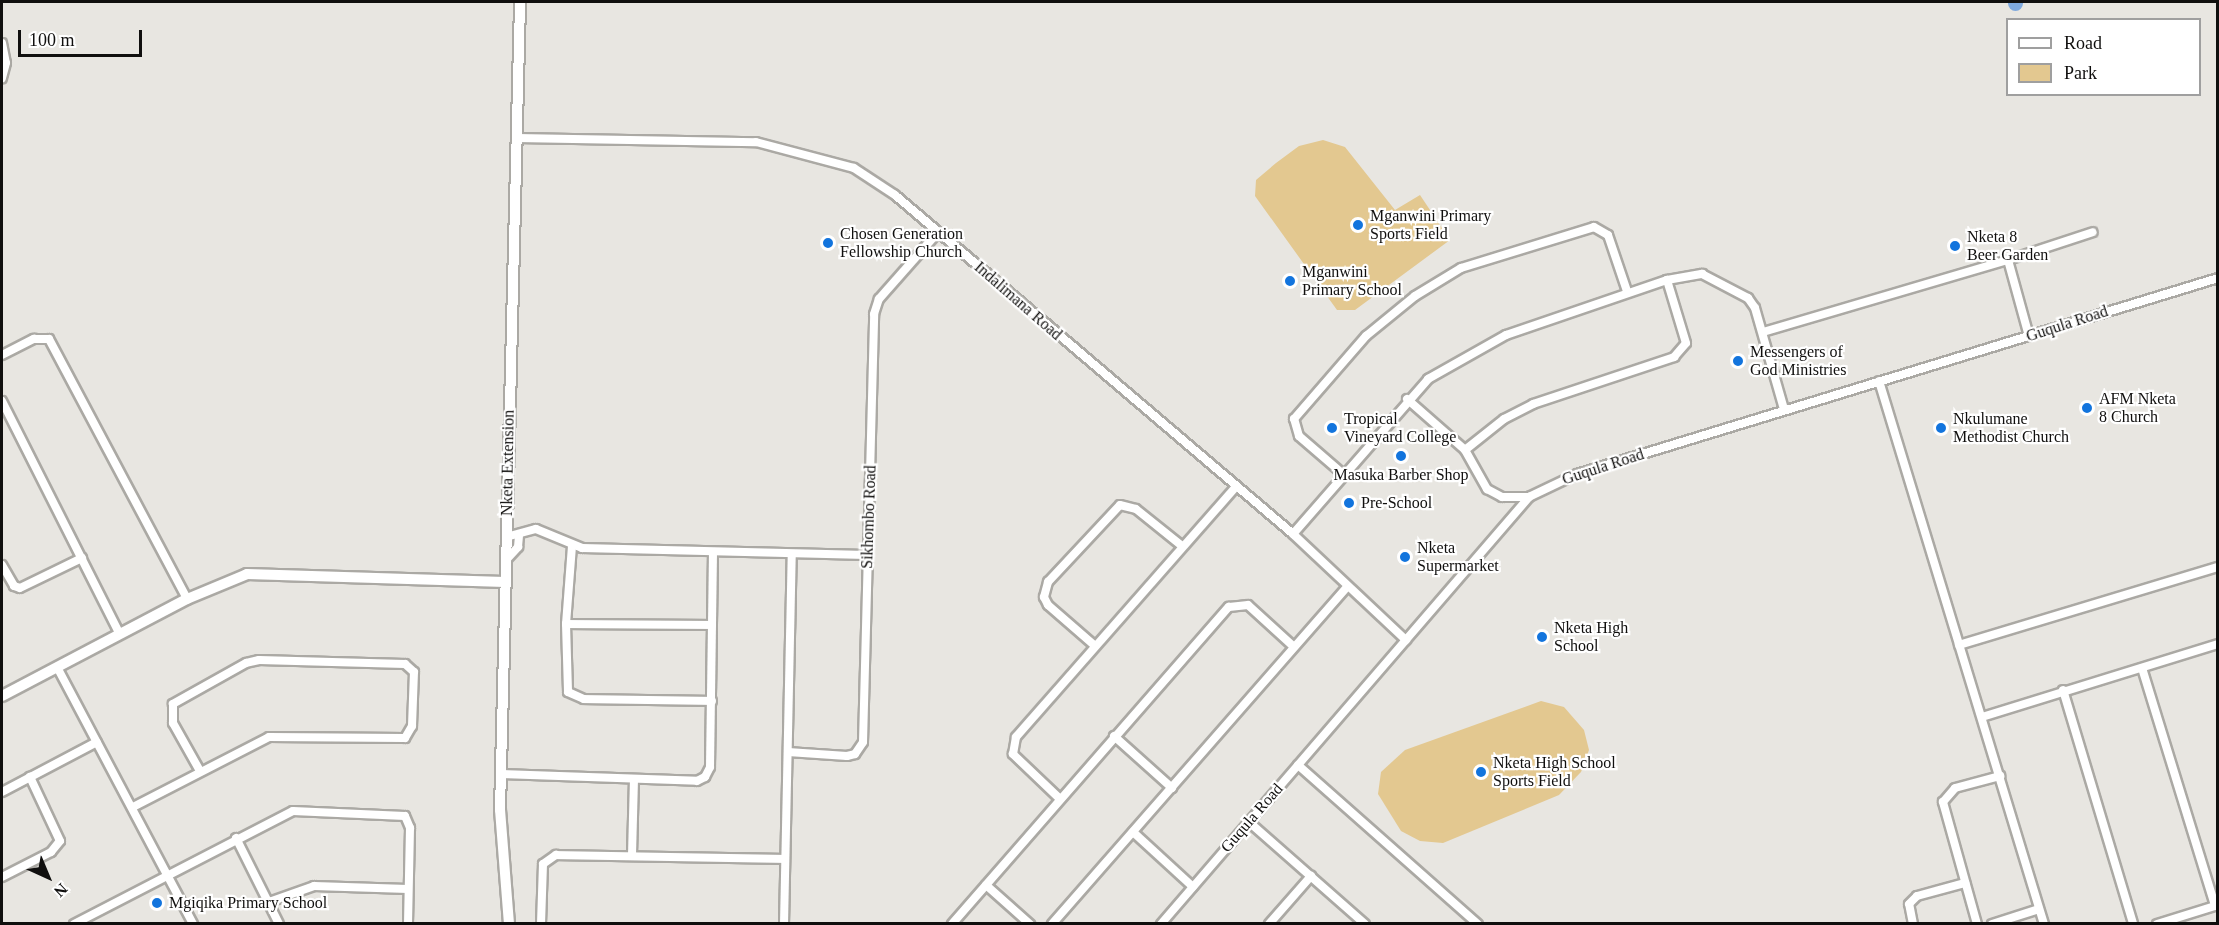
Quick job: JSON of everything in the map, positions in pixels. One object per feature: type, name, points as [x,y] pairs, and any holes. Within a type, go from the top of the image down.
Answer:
[{"type":"street","name":"Nketa Extension","points":[[508,924],[501,861],[501,774],[520,2]]},
{"type":"street","points":[[2,43],[6,63],[2,78]]},
{"type":"street","name":"Indalimana Road","points":[[517,138],[729,141],[791,149],[854,168],[895,195],[1293,534],[1406,640]]},
{"type":"street","points":[[1343,474],[1299,436],[1294,419],[1375,327],[1425,290],[1461,268],[1594,227],[1608,235],[1627,291]]},
{"type":"street","name":"Sikhombo Road","points":[[788,752],[847,756],[861,748],[876,305],[938,232]]},
{"type":"street","points":[[1763,332],[2008,260],[2093,232]]},
{"type":"street","points":[[2008,260],[2029,336]]},
{"type":"street","points":[[1293,534],[1407,399],[1428,380],[1494,340],[1627,291],[1667,279],[1701,274],[1738,291],[1752,303],[1763,332],[1784,409]]},
{"type":"street","name":"Guqula Road","points":[[1161,924],[1529,497],[1577,474],[2217,278]]},
{"type":"street","points":[[1465,450],[1504,419],[1533,404],[1674,357],[1686,342],[1667,279]]},
{"type":"street","points":[[2,356],[34,339],[49,339],[187,599]]},
{"type":"street","points":[[1879,381],[2044,924]]},
{"type":"street","points":[[1407,399],[1465,450],[1486,489],[1502,497],[1529,497]]},
{"type":"street","points":[[2,401],[119,633]]},
{"type":"street","points":[[1059,798],[1016,758],[1011,747],[1016,737],[1181,545],[1236,487]]},
{"type":"street","points":[[1094,645],[1048,605],[1044,594],[1048,582],[1120,505],[1136,509],[1181,545]]},
{"type":"street","points":[[506,537],[519,536],[528,530],[542,530],[572,546],[713,553],[867,555]]},
{"type":"street","points":[[506,560],[518,547],[519,536]]},
{"type":"street","points":[[572,546],[566,624],[565,686],[573,697],[712,701]]},
{"type":"street","points":[[501,774],[697,781],[705,777],[710,768],[713,553]]},
{"type":"street","points":[[784,924],[792,554]]},
{"type":"street","points":[[2,565],[14,586],[20,588],[82,558]]},
{"type":"street","points":[[1959,645],[2217,567]]},
{"type":"street","points":[[2,696],[119,633],[229,579],[256,573],[505,582]]},
{"type":"street","points":[[1052,924],[1348,586]]},
{"type":"street","points":[[952,924],[1059,798],[1229,607],[1248,605],[1294,647]]},
{"type":"street","points":[[566,624],[712,625]]},
{"type":"street","points":[[1982,717],[2217,644]]},
{"type":"street","points":[[133,807],[200,771],[274,736],[405,738],[412,726],[414,672],[405,664],[246,663],[172,704],[172,723],[200,771]]},
{"type":"street","points":[[57,667],[193,924]]},
{"type":"street","points":[[2142,668],[2216,906],[2157,924]]},
{"type":"street","points":[[2063,690],[2133,924]]},
{"type":"street","points":[[1114,736],[1172,788]]},
{"type":"street","points":[[2,792],[97,742]]},
{"type":"street","points":[[1299,765],[1478,924]]},
{"type":"street","points":[[2,877],[51,852],[60,841],[30,777]]},
{"type":"street","points":[[1977,924],[1944,797],[1955,788],[2000,777]]},
{"type":"street","points":[[632,855],[634,780]]},
{"type":"street","points":[[74,924],[288,811],[401,814],[410,824],[408,924]]},
{"type":"street","points":[[1249,822],[1365,924]]},
{"type":"street","points":[[1133,832],[1193,887]]},
{"type":"street","points":[[236,838],[279,924]]},
{"type":"street","points":[[541,924],[546,859],[561,854],[784,859]]},
{"type":"street","points":[[1269,924],[1311,876]]},
{"type":"street","points":[[1913,924],[1909,909],[1913,898],[1965,883]]},
{"type":"street","points":[[986,885],[1030,924]]},
{"type":"street","points":[[269,902],[314,886],[408,889]]},
{"type":"street","points":[[1992,924],[2039,909]]},
{"type":"green space","name":"Mganwini Primary Sports Field","points":[[1323,140],[1345,147],[1395,210],[1420,195],[1450,240],[1355,310],[1337,310],[1255,196],[1256,180],[1276,163],[1299,146]]},
{"type":"green space","name":"Nketa High School Sports Field","points":[[1541,701],[1564,707],[1584,730],[1589,750],[1581,772],[1559,795],[1443,843],[1420,841],[1401,831],[1378,794],[1381,772],[1405,750]]},
{"type":"place","name":"Mganwini Primary Sports Field","points":[[1358,225]]},
{"type":"place","name":"Chosen Generation Fellowship Church","points":[[828,243]]},
{"type":"place","name":"Nketa 8 Beer Garden","points":[[1955,246]]},
{"type":"place","name":"Mganwini Primary School","points":[[1290,281]]},
{"type":"place","name":"Messengers of God Ministries","points":[[1738,361]]},
{"type":"place","name":"AFM Nketa 8 Church","points":[[2087,408]]},
{"type":"place","name":"Tropical Vineyard College","points":[[1332,428]]},
{"type":"place","name":"Nkulumane Methodist Church","points":[[1941,428]]},
{"type":"place","name":"Masuka Barber Shop","points":[[1401,456]]},
{"type":"place","name":"Pre-School","points":[[1349,503]]},
{"type":"place","name":"Nketa Supermarket","points":[[1405,557]]},
{"type":"place","name":"Nketa High School","points":[[1542,637]]},
{"type":"place","name":"Nketa High School Sports Field","points":[[1481,772]]},
{"type":"place","name":"Mgiqika Primary School","points":[[157,903]]}]
